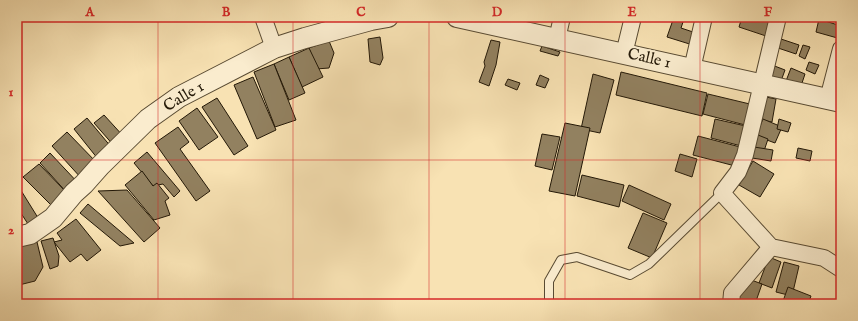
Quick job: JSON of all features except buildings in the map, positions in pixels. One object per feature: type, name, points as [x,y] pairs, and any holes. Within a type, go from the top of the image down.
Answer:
[{"type":"street","points":[[263,17],[274,48]]},
{"type":"street","name":"Calle 1","points":[[457,17],[481,19],[557,39],[834,101]]},
{"type":"street","points":[[557,39],[562,17]]},
{"type":"street","points":[[624,54],[633,17]]},
{"type":"street","points":[[692,69],[704,17]]},
{"type":"street","points":[[778,17],[745,155],[738,172],[722,193],[771,247],[824,258],[841,269]]},
{"type":"street","name":"Calle 1","points":[[17,237],[30,234],[52,218],[100,166],[148,119],[179,97],[274,48],[376,18]]},
{"type":"street","points":[[834,101],[841,50]]},
{"type":"street","points":[[731,304],[732,293],[771,247]]},
{"type":"lane","points":[[549,304],[549,281],[561,260],[577,257],[630,275],[649,264],[722,193]]}]
